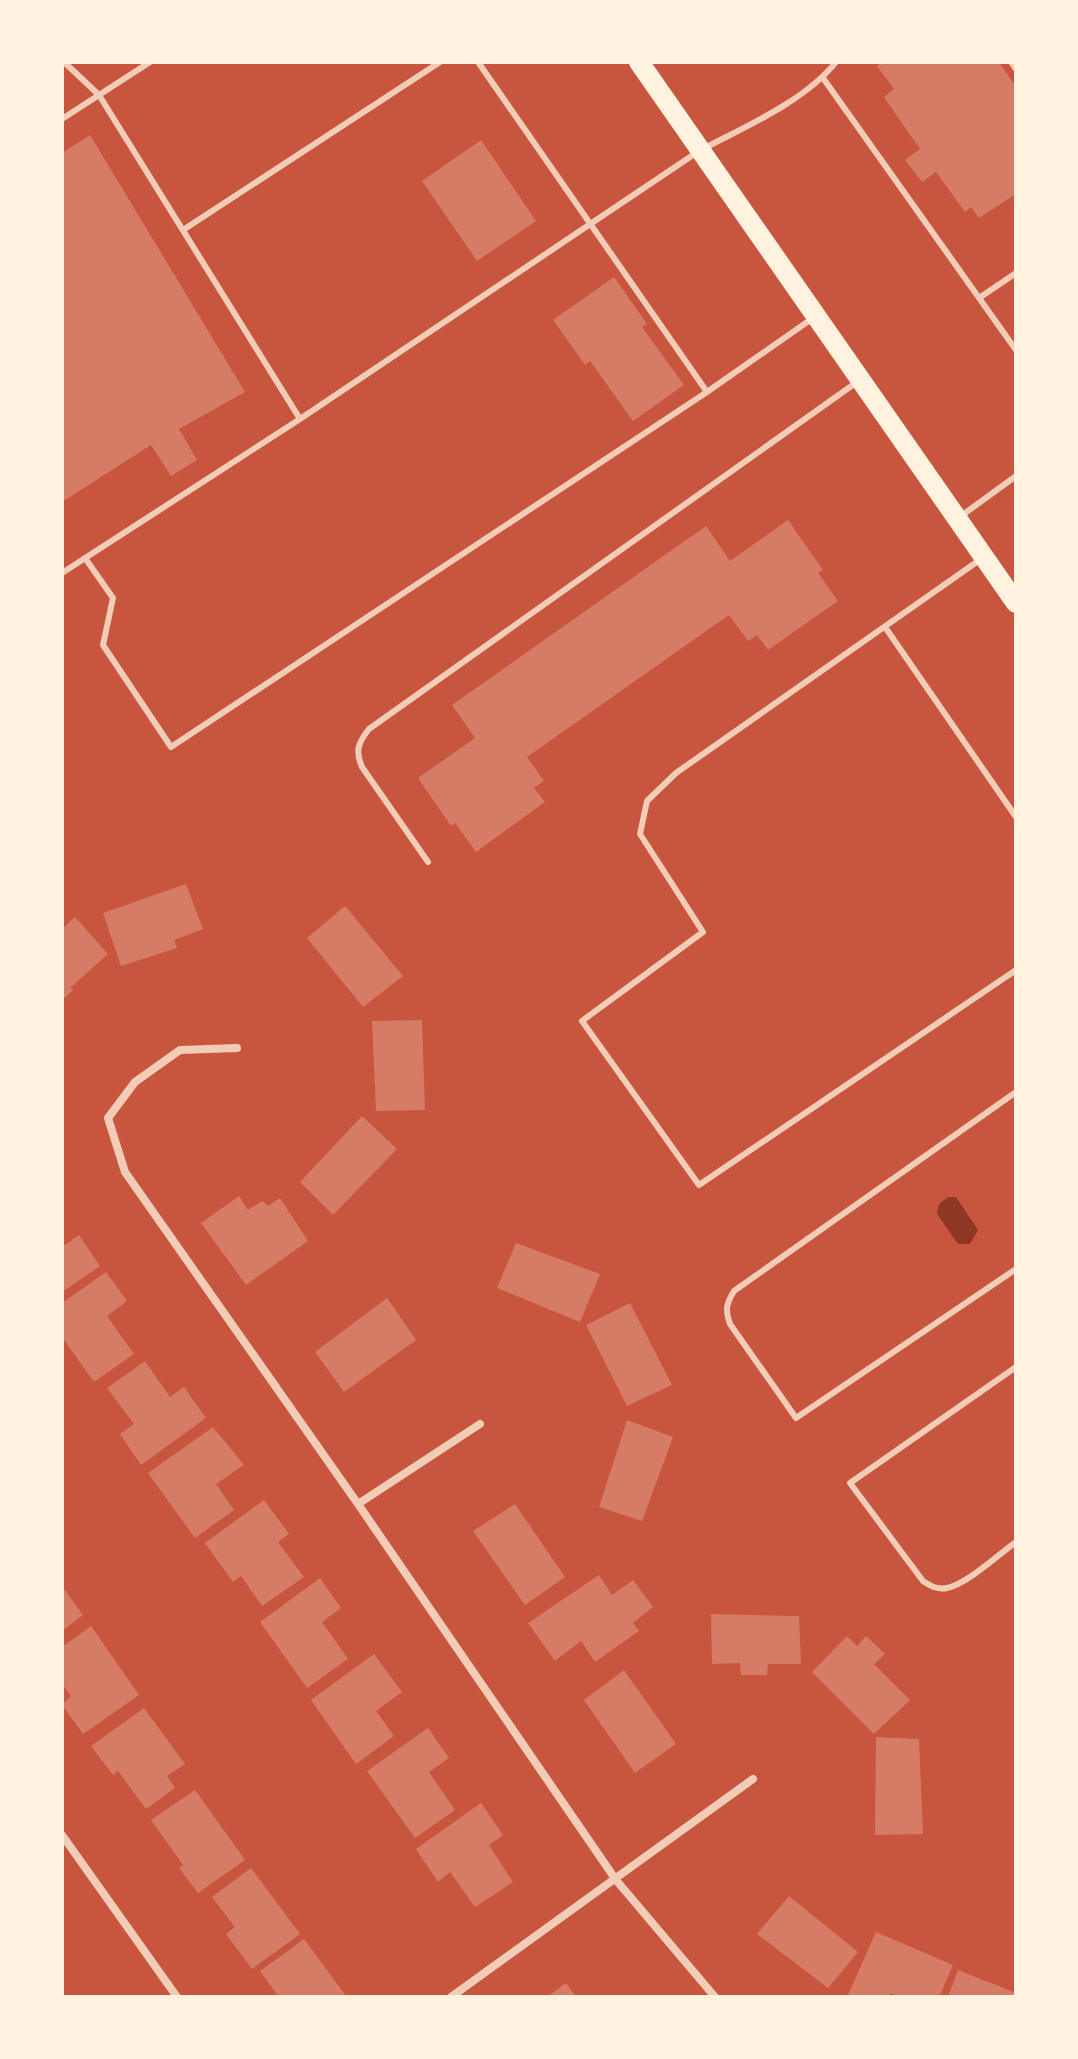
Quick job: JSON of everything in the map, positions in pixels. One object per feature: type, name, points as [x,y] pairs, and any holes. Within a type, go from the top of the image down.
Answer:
[{"type":"main road","points":[[639,62],[1016,603]]},
{"type":"street","points":[[237,1048],[180,1050],[135,1082],[108,1118],[125,1172],[616,1880],[715,1997]]},
{"type":"street","points":[[358,1504],[480,1424]]},
{"type":"street","points":[[451,1997],[753,1779]]},
{"type":"street","points":[[62,1835],[177,1997]]},
{"type":"lane","points":[[64,62],[99,95],[300,419]]},
{"type":"lane","points":[[62,119],[150,62]]},
{"type":"lane","points":[[183,230],[440,62]]},
{"type":"lane","points":[[478,62],[707,392]]},
{"type":"lane","points":[[62,573],[300,419],[699,151],[764,117],[823,78],[836,62]]},
{"type":"lane","points":[[1011,62],[1016,69]]},
{"type":"lane","points":[[823,78],[1016,350]]},
{"type":"lane","points":[[979,298],[1016,273]]},
{"type":"lane","points":[[85,558],[113,598],[103,645],[171,747],[707,392],[816,316]]},
{"type":"lane","points":[[428,862],[362,767],[356,753],[360,740],[369,729],[860,380]]},
{"type":"lane","points":[[956,520],[1016,476]]},
{"type":"lane","points":[[984,557],[676,773],[647,801],[640,834],[703,932],[582,1021],[699,1185],[1016,970]]},
{"type":"lane","points":[[885,627],[1016,817]]},
{"type":"lane","points":[[1016,1092],[734,1291],[727,1302],[726,1312],[730,1324],[796,1418],[1016,1269]]},
{"type":"lane","points":[[1016,1367],[850,1483],[923,1581],[936,1589],[960,1583],[1016,1542]]},
{"type":"shaded area","points":[[948,1197],[956,1197],[978,1230],[970,1244],[958,1244],[937,1214],[939,1204]]},
{"type":"building","points":[[882,62],[999,62],[1016,87],[1016,194],[979,218],[971,207],[965,212],[936,172],[922,182],[905,160],[920,149],[884,97],[894,89],[877,66]]},
{"type":"building","points":[[90,135],[245,392],[179,429],[197,460],[171,476],[151,445],[62,502],[62,153]]},
{"type":"building","points":[[481,140],[536,221],[477,261],[422,181]]},
{"type":"building","points":[[614,277],[647,324],[642,327],[684,385],[633,421],[590,361],[585,365],[553,320]]},
{"type":"building","points":[[788,520],[823,570],[818,573],[838,601],[768,650],[757,635],[748,641],[729,615],[527,757],[544,781],[534,788],[545,802],[476,852],[455,823],[451,826],[418,778],[475,738],[452,705],[706,526],[730,561]]},
{"type":"building","points":[[186,884],[203,929],[174,940],[177,948],[121,966],[103,913]]},
{"type":"building","points":[[345,906],[403,976],[363,1007],[307,938]]},
{"type":"building","points":[[75,917],[108,954],[70,988],[73,990],[62,1000],[62,929]]},
{"type":"building","points":[[422,1020],[425,1110],[376,1111],[372,1021]]},
{"type":"building","points":[[362,1116],[397,1149],[333,1215],[300,1182]]},
{"type":"building","points":[[239,1196],[248,1210],[262,1201],[268,1206],[280,1198],[308,1241],[246,1285],[201,1223]]},
{"type":"building","points":[[79,1235],[100,1266],[62,1292],[62,1240],[65,1245]]},
{"type":"building","points":[[516,1243],[600,1274],[580,1322],[497,1288]]},
{"type":"building","points":[[106,1272],[127,1301],[107,1316],[134,1354],[94,1382],[62,1337],[62,1303]]},
{"type":"building","points":[[387,1298],[416,1340],[344,1392],[315,1352]]},
{"type":"building","points":[[630,1303],[672,1385],[627,1406],[586,1325]]},
{"type":"building","points":[[145,1361],[170,1397],[184,1387],[206,1418],[141,1465],[120,1434],[134,1424],[107,1388]]},
{"type":"building","points":[[627,1420],[673,1437],[642,1521],[599,1507]]},
{"type":"building","points":[[213,1427],[244,1465],[216,1484],[234,1510],[195,1538],[148,1473]]},
{"type":"building","points":[[264,1500],[289,1534],[278,1542],[304,1577],[262,1606],[241,1576],[233,1582],[205,1543]]},
{"type":"building","points":[[515,1504],[565,1577],[525,1605],[473,1531]]},
{"type":"building","points":[[599,1575],[612,1595],[633,1580],[653,1607],[633,1623],[639,1631],[595,1662],[581,1641],[555,1661],[528,1623]]},
{"type":"building","points":[[320,1578],[341,1608],[322,1622],[348,1659],[307,1688],[260,1622]]},
{"type":"building","points":[[62,1586],[83,1615],[62,1631]]},
{"type":"building","points":[[711,1614],[799,1616],[801,1664],[768,1664],[767,1675],[741,1675],[740,1663],[712,1664]]},
{"type":"building","points":[[91,1626],[139,1695],[83,1734],[62,1705],[71,1696],[62,1684],[62,1647]]},
{"type":"building","points":[[847,1636],[857,1646],[866,1636],[885,1654],[874,1664],[910,1700],[874,1734],[812,1672]]},
{"type":"building","points":[[374,1654],[402,1692],[376,1711],[394,1736],[356,1764],[311,1700]]},
{"type":"building","points":[[624,1670],[676,1744],[635,1773],[584,1700]]},
{"type":"building","points":[[144,1708],[185,1764],[167,1776],[175,1788],[146,1809],[118,1771],[113,1775],[91,1746]]},
{"type":"building","points":[[428,1728],[449,1758],[429,1772],[455,1810],[415,1838],[367,1771]]},
{"type":"building","points":[[876,1737],[919,1739],[923,1834],[875,1835]]},
{"type":"building","points":[[195,1790],[245,1860],[198,1893],[179,1868],[183,1865],[151,1820]]},
{"type":"building","points":[[481,1803],[503,1835],[489,1845],[513,1882],[475,1907],[450,1872],[438,1882],[416,1849]]},
{"type":"building","points":[[251,1868],[300,1934],[252,1969],[226,1934],[235,1927],[212,1897]]},
{"type":"building","points":[[789,1896],[858,1952],[828,1988],[757,1934]]},
{"type":"building","points":[[876,1932],[953,1965],[939,1997],[900,1997],[890,1993],[888,1997],[847,1997]]},
{"type":"building","points":[[304,1939],[347,1997],[279,1997],[260,1971]]},
{"type":"building","points":[[958,1970],[1016,1993],[1016,1997],[948,1997]]},
{"type":"building","points":[[566,1983],[576,1997],[547,1997]]}]
